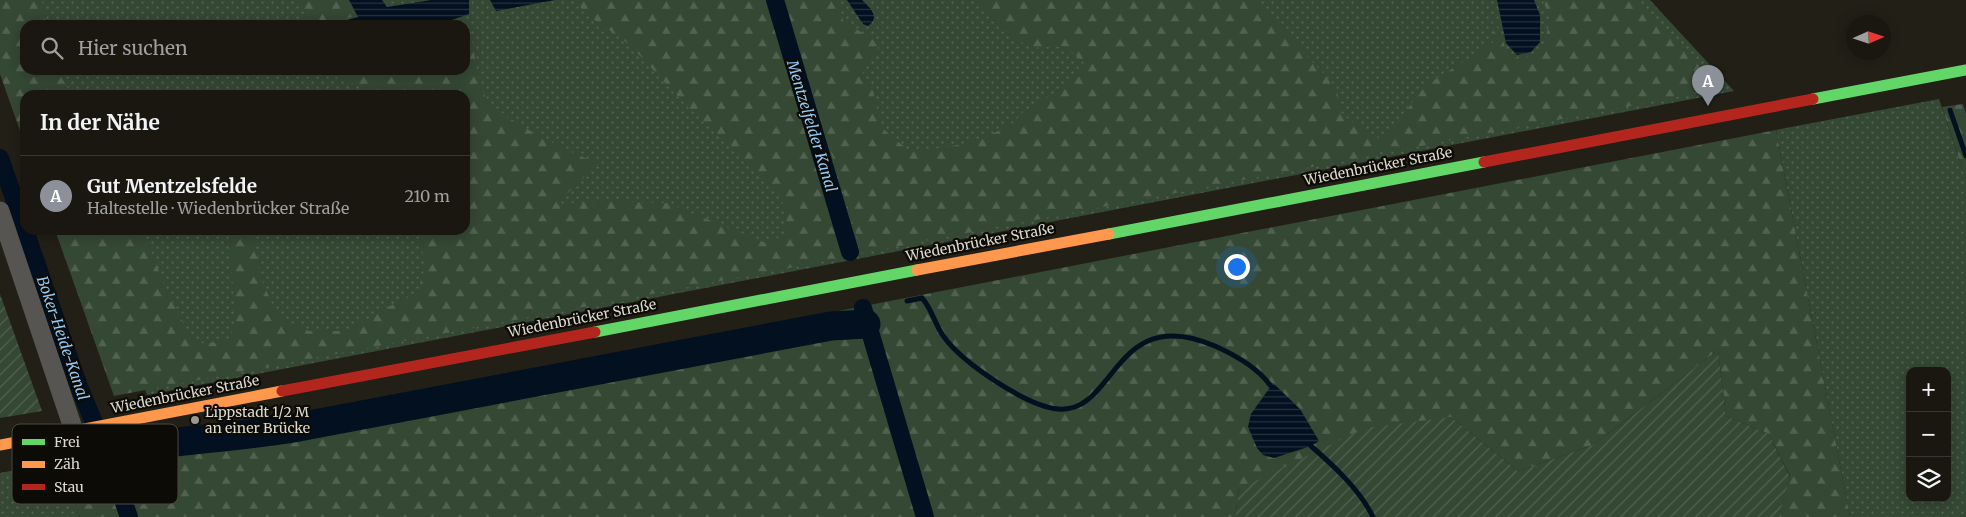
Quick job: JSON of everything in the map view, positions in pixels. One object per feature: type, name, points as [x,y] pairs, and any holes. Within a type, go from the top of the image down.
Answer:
[{"type":"street","name":"Wiedenbrücker Straße","points":[[109,424],[1966,70]]},
{"type":"street","points":[[0,212],[78,424]]},
{"type":"green space","points":[[0,0],[42,0],[45,20],[20,20],[20,75],[60,75],[69,90],[20,90],[20,131],[0,74]]},
{"type":"green space","points":[[6,0],[1650,0],[1734,91],[147,395],[90,235],[470,235],[470,90],[37,90],[33,75],[470,75],[470,20],[21,20]]},
{"type":"green space","points":[[298,0],[346,0],[355,16],[340,20],[304,20],[305,14]]},
{"type":"green space","points":[[575,0],[771,0],[847,257],[114,396],[57,235],[145,235],[166,290],[194,343],[213,343],[230,338],[236,322],[228,235],[255,235],[259,274],[278,317],[309,331],[346,331],[417,293],[425,268],[420,235],[470,235],[470,90],[362,90],[360,85],[324,75],[470,75],[470,28],[481,86],[490,102],[502,113],[534,133],[598,164],[556,204],[605,201],[667,203],[766,243],[787,234],[786,208],[773,188],[682,101],[630,45],[585,13]]},
{"type":"green space","points":[[784,0],[838,0],[843,21],[880,44],[860,77],[873,91],[881,127],[909,151],[948,147],[980,140],[1012,124],[1024,111],[1064,87],[1088,66],[1064,46],[1031,48],[1012,36],[975,0],[1254,0],[1337,88],[1339,113],[1383,141],[1425,86],[1494,42],[1493,17],[1507,52],[1519,61],[1543,50],[1550,19],[1543,0],[1636,0],[1724,88],[862,253]]},
{"type":"green space","points":[[1939,99],[1966,179],[1966,517],[1850,517],[1776,130]]},
{"type":"green space","points":[[1963,104],[1966,114],[1966,179],[1942,107]]},
{"type":"green space","points":[[1776,130],[1850,517],[1779,517],[1790,476],[1769,434],[1726,416],[1718,350],[1593,445],[1518,471],[1451,417],[1239,489],[1235,517],[80,517],[76,504],[178,504],[178,438]]},
{"type":"green space","points":[[0,294],[42,411],[0,418]]},
{"type":"green space","points":[[1718,350],[1726,416],[1769,434],[1790,477],[1779,517],[1235,517],[1239,489],[1365,428],[1451,417],[1518,471],[1593,445]]},
{"type":"green space","points":[[12,471],[12,504],[76,504],[80,517],[0,517],[0,473]]},
{"type":"water","points":[[349,0],[382,0],[387,7],[431,0],[469,0],[469,14],[452,20],[347,20],[358,17]]},
{"type":"water","points":[[490,0],[555,0],[496,11]]},
{"type":"water","points":[[847,0],[862,0],[873,13],[874,19],[872,23],[868,26],[863,24]]},
{"type":"water","points":[[1497,0],[1534,0],[1540,15],[1540,42],[1531,52],[1517,55],[1506,43]]},
{"type":"water","points":[[1273,383],[1300,409],[1319,441],[1311,446],[1274,458],[1263,455],[1257,448],[1248,427],[1251,414]]},
{"type":"waterway","name":"Mentzelfelder Kanal","points":[[775,0],[850,252]]},
{"type":"waterway","points":[[1950,110],[1966,156]]},
{"type":"waterway","name":"Boker-Heide-Kanal","points":[[0,158],[20,216]]},
{"type":"waterway","name":"Boker-Heide-Kanal","points":[[27,235],[78,384],[94,424]]},
{"type":"waterway","points":[[907,301],[922,298],[944,337],[965,359],[1013,392],[1045,406],[1058,409],[1077,406],[1093,396],[1120,363],[1136,348],[1156,338],[1181,336],[1215,346],[1245,362],[1270,385]]},
{"type":"waterway","name":"Mentzelfelder Kanal","points":[[863,308],[925,517]]},
{"type":"waterway","points":[[178,442],[288,429],[831,326],[866,324]]},
{"type":"waterway","points":[[1311,446],[1354,488],[1373,517]]},
{"type":"waterway","name":"Boker-Heide-Kanal","points":[[124,504],[129,517]]},
{"type":"traffic: fast","points":[[1813,99],[1966,70]]},
{"type":"traffic: fast","points":[[1109,234],[1484,162]]},
{"type":"traffic: fast","points":[[595,332],[917,270]]},
{"type":"traffic: slow","points":[[917,270],[1109,234]]},
{"type":"traffic: slow","points":[[110,424],[282,391]]},
{"type":"traffic: slow","points":[[0,445],[12,443]]},
{"type":"traffic: jam","points":[[1484,162],[1813,99]]},
{"type":"traffic: jam","points":[[282,391],[595,332]]},
{"type":"place","name":"Gut Mentzelsfelde","points":[[1708,106]]},
{"type":"place","name":"Lippstadt 1/2 M an einer Brücke","points":[[195,420]]}]
